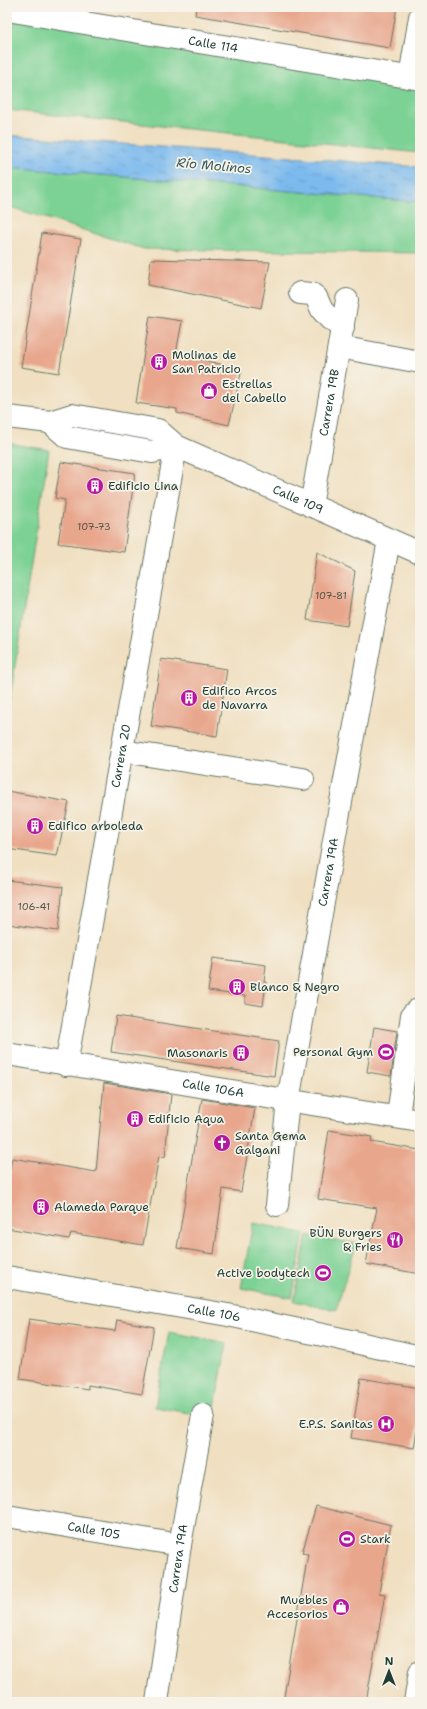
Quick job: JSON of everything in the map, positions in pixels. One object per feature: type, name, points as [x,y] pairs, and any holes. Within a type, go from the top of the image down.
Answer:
[{"type":"street","name":"Calle 114","points":[[7,10],[415,78]]},
{"type":"street","points":[[415,78],[420,17]]},
{"type":"street","points":[[300,293],[312,294],[316,297],[322,310],[330,319],[341,338],[420,362]]},
{"type":"street","name":"Carrera 19B","points":[[311,506],[348,300]]},
{"type":"street","name":"Calle 109","points":[[7,417],[50,422],[72,415],[158,430],[176,446],[420,553]]},
{"type":"street","name":"Carrera 20","points":[[66,1065],[176,446]]},
{"type":"street","name":"Carrera 19A","points":[[276,1205],[288,1101],[389,540]]},
{"type":"street","points":[[122,751],[303,779]]},
{"type":"street","points":[[398,1116],[412,1016],[416,1011],[420,1010]]},
{"type":"street","name":"Calle 106A","points":[[7,1054],[288,1101],[398,1116],[420,1121]]},
{"type":"street","name":"Calle 106","points":[[7,1277],[228,1315],[420,1357]]},
{"type":"street","name":"Carrera 19A","points":[[157,1702],[180,1545],[203,1415]]},
{"type":"street","name":"Calle 105","points":[[7,1516],[180,1545]]},
{"type":"street","points":[[415,1702],[420,1672]]},
{"type":"green space","points":[[7,14],[420,85],[420,153],[7,110]]},
{"type":"green space","points":[[7,167],[420,202],[420,253],[144,249],[7,206]]},
{"type":"green space","points":[[7,443],[49,450],[7,717]]},
{"type":"green space","points":[[253,1223],[304,1233],[292,1298],[241,1288]]},
{"type":"green space","name":"Active bodytech","points":[[307,1235],[356,1244],[336,1310],[294,1301]]},
{"type":"green space","points":[[169,1332],[227,1343],[213,1417],[155,1407]]},
{"type":"water","name":"Río Molinos","points":[[7,135],[420,167],[420,202],[7,167]]},
{"type":"building","points":[[196,7],[397,7],[390,48],[195,15]]},
{"type":"building","points":[[42,233],[81,239],[59,373],[21,367]]},
{"type":"building","points":[[151,259],[270,262],[261,308],[148,285]]},
{"type":"building","points":[[150,316],[182,321],[176,354],[242,369],[229,425],[177,413],[177,409],[136,403]]},
{"type":"building","points":[[61,462],[135,473],[124,552],[58,543],[65,500],[55,498]]},
{"type":"building","points":[[317,552],[355,571],[347,626],[307,620]]},
{"type":"building","name":"Edifico Arcos de Navarra","points":[[161,659],[227,669],[217,736],[151,726]]},
{"type":"building","name":"Edifico arboleda","points":[[7,791],[69,802],[57,856],[7,849]]},
{"type":"building","points":[[7,880],[63,887],[58,931],[7,924]]},
{"type":"building","name":"Blanco & Negro","points":[[213,958],[266,965],[264,982],[266,982],[263,1006],[245,1003],[245,996],[208,991]]},
{"type":"building","points":[[116,1016],[279,1041],[274,1076],[111,1052]]},
{"type":"building","name":"Personal Gym","points":[[374,1027],[397,1031],[391,1076],[367,1072]]},
{"type":"building","points":[[104,1083],[171,1094],[165,1157],[159,1156],[143,1245],[71,1233],[69,1239],[7,1228],[7,1186],[12,1158],[96,1172]]},
{"type":"building","name":"Santa Gema Galgani","points":[[202,1099],[255,1108],[241,1192],[223,1189],[214,1254],[177,1248]]},
{"type":"building","points":[[329,1130],[372,1137],[371,1142],[420,1150],[420,1274],[366,1264],[377,1208],[318,1199]]},
{"type":"building","points":[[29,1319],[115,1331],[117,1320],[154,1327],[142,1394],[88,1385],[88,1389],[20,1379]]},
{"type":"building","name":"E.P.S. Sanitas","points":[[361,1378],[420,1388],[420,1411],[414,1448],[351,1438]]},
{"type":"building","points":[[316,1506],[391,1525],[379,1593],[385,1594],[366,1702],[283,1702],[308,1554],[302,1553]]},
{"type":"place","name":"Molinas de San Patricio","points":[[159,362]]},
{"type":"place","name":"Estrellas del Cabello","points":[[209,391]]},
{"type":"place","name":"Edificio Lina","points":[[95,486]]},
{"type":"place","name":"Edifico Arcos de Navarra","points":[[189,698]]},
{"type":"place","name":"Edifico arboleda","points":[[35,826]]},
{"type":"place","name":"Blanco & Negro","points":[[237,987]]},
{"type":"place","name":"Personal Gym","points":[[386,1052]]},
{"type":"place","name":"Masonaris","points":[[241,1053]]},
{"type":"place","name":"Edificio Aqua","points":[[135,1119]]},
{"type":"place","name":"Santa Gema Galgani","points":[[222,1143]]},
{"type":"place","name":"Alameda Parque","points":[[41,1207]]},
{"type":"place","name":"BÜN Burgers & Fries","points":[[395,1240]]},
{"type":"place","name":"Active bodytech","points":[[323,1273]]},
{"type":"place","name":"E.P.S. Sanitas","points":[[386,1424]]},
{"type":"place","name":"Stark","points":[[347,1539]]},
{"type":"place","name":"Muebles Accesorios","points":[[341,1607]]}]
